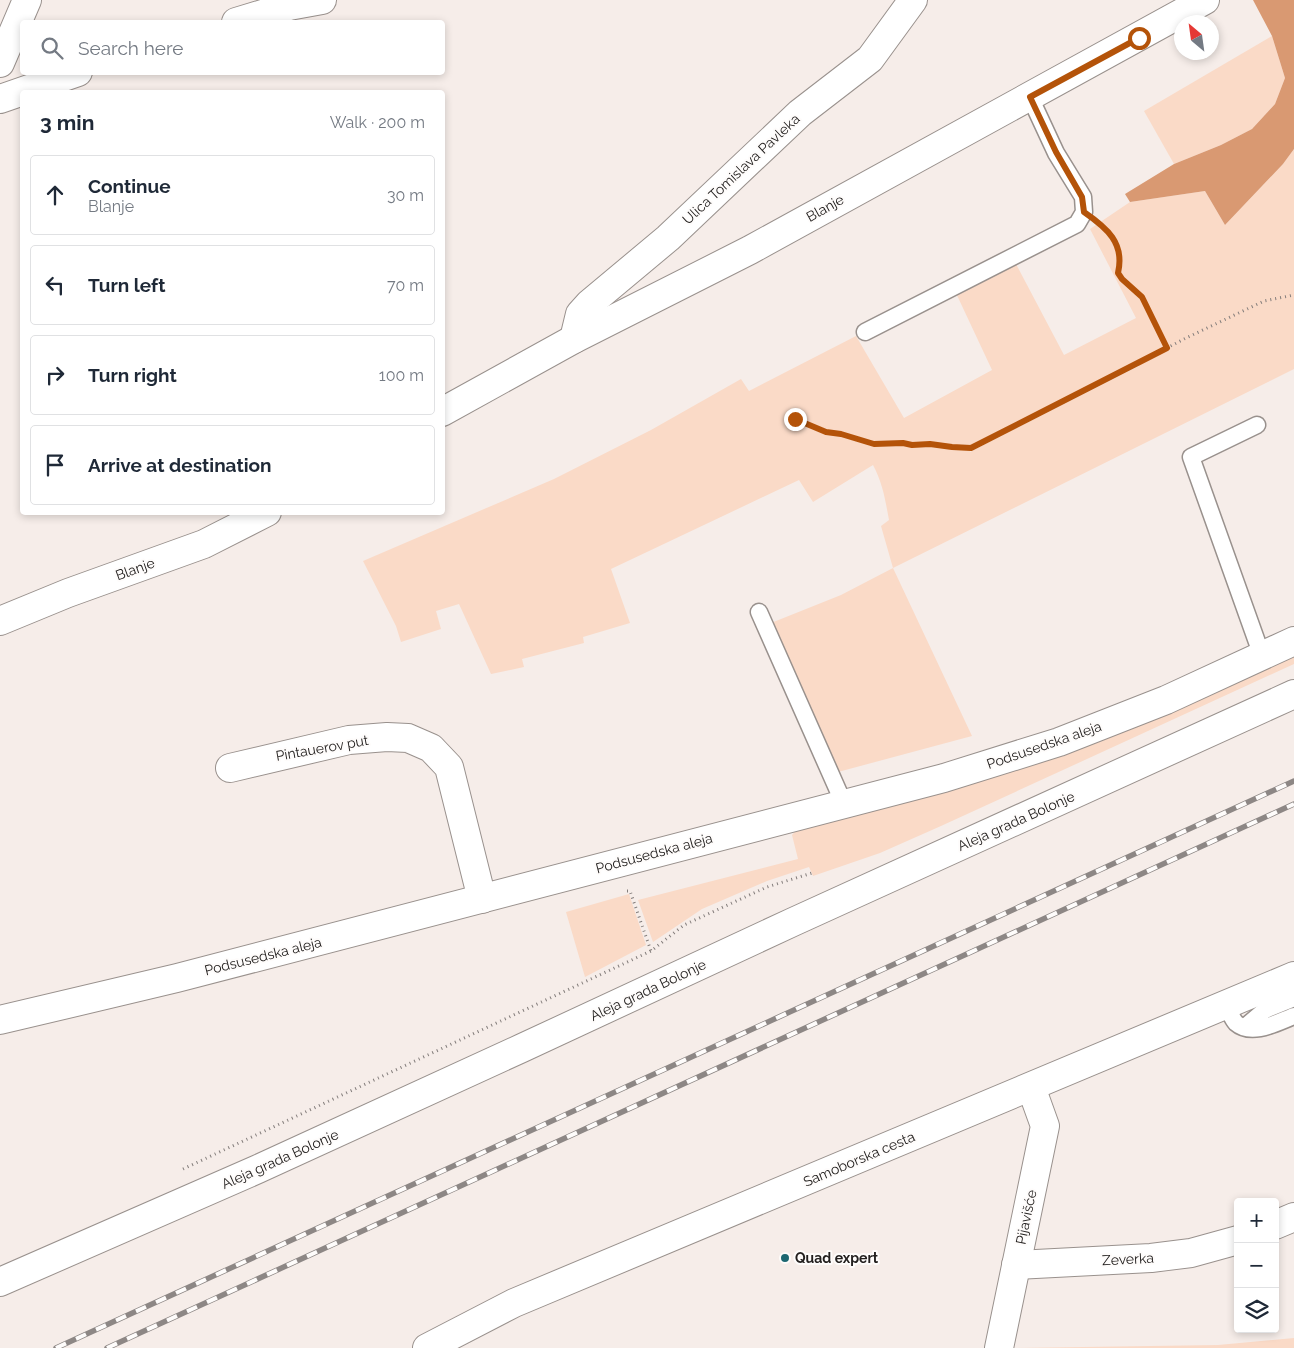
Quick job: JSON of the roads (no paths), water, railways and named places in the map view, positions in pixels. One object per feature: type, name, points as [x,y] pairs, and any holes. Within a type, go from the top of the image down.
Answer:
[{"type":"street","points":[[0,63],[27,0]]},
{"type":"street","points":[[243,20],[289,6],[322,0]]},
{"type":"street","name":"Ulica Tomislava Pavleka","points":[[574,339],[580,314],[589,304],[668,238],[800,113],[870,59],[913,0]]},
{"type":"street","name":"Blanje","points":[[445,410],[574,339],[750,250],[1205,0]]},
{"type":"street","points":[[26,90],[69,75]]},
{"type":"street","points":[[0,99],[20,92]]},
{"type":"street","name":"Blanje","points":[[0,621],[68,592],[204,544],[261,515]]},
{"type":"street","name":"Podsusedska aleja","points":[[0,1020],[177,978],[944,778],[1059,742],[1166,700],[1294,641]]},
{"type":"street","name":"Aleja grada Bolonje","points":[[0,1282],[258,1169],[1294,694]]},
{"type":"street","name":"Pintauerov put","points":[[230,768],[350,740],[387,737],[408,738],[431,748],[449,767],[482,899]]},
{"type":"street","name":"Samoborska cesta","points":[[427,1348],[514,1303],[1294,976]]},
{"type":"street","name":"Pijavišće","points":[[998,1348],[1045,1126],[1031,1087]]},
{"type":"street","points":[[1279,1223],[1294,1217]]},
{"type":"street","name":"Zeverka","points":[[1016,1264],[1171,1256],[1191,1253],[1234,1241]]},
{"type":"lane","points":[[865,332],[1077,224],[1084,212],[1082,197],[1056,152],[1030,97]]},
{"type":"lane","points":[[1257,425],[1191,457],[1262,656]]},
{"type":"lane","points":[[759,612],[844,804]]},
{"type":"lane","points":[[1245,1027],[1264,1010],[1294,998]]},
{"type":"lane","points":[[1226,1005],[1236,1022],[1245,1027],[1262,1029],[1294,1016]]},
{"type":"railway","points":[[56,1348],[1294,781]]},
{"type":"railway","points":[[107,1348],[1294,804]]},
{"type":"place","name":"Quad expert","points":[[785,1258]]}]
